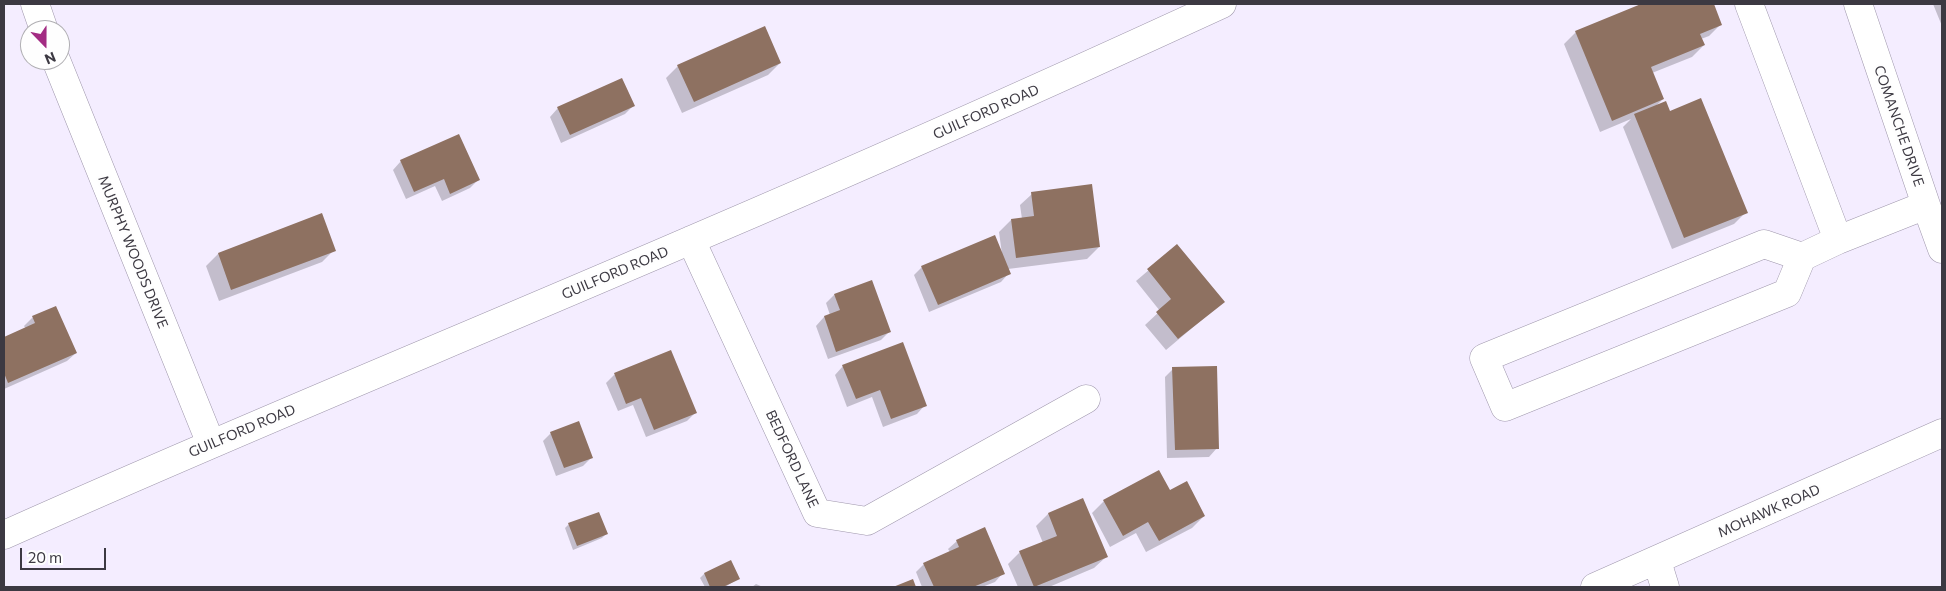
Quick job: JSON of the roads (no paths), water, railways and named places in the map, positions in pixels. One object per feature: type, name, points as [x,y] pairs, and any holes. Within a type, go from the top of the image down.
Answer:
[{"type":"street","points":[[35,4],[41,20]]},
{"type":"street","name":"GUILFORD ROAD","points":[[4,535],[211,444],[691,240],[1044,86],[1222,4]]},
{"type":"street","points":[[1749,4],[1838,240]]},
{"type":"street","name":"COMANCHE DRIVE","points":[[1858,4],[1942,248]]},
{"type":"street","name":"MURPHY WOODS DRIVE","points":[[60,70],[211,444]]},
{"type":"street","points":[[1802,257],[1764,244],[1484,358],[1505,407],[1787,293],[1802,257],[1838,240],[1926,205]]},
{"type":"street","name":"BEDFORD LANE","points":[[691,240],[817,513],[867,521],[1086,399]]},
{"type":"street","name":"MOHAWK ROAD","points":[[1595,587],[1942,433]]},
{"type":"street","points":[[1657,561],[1665,587]]}]
